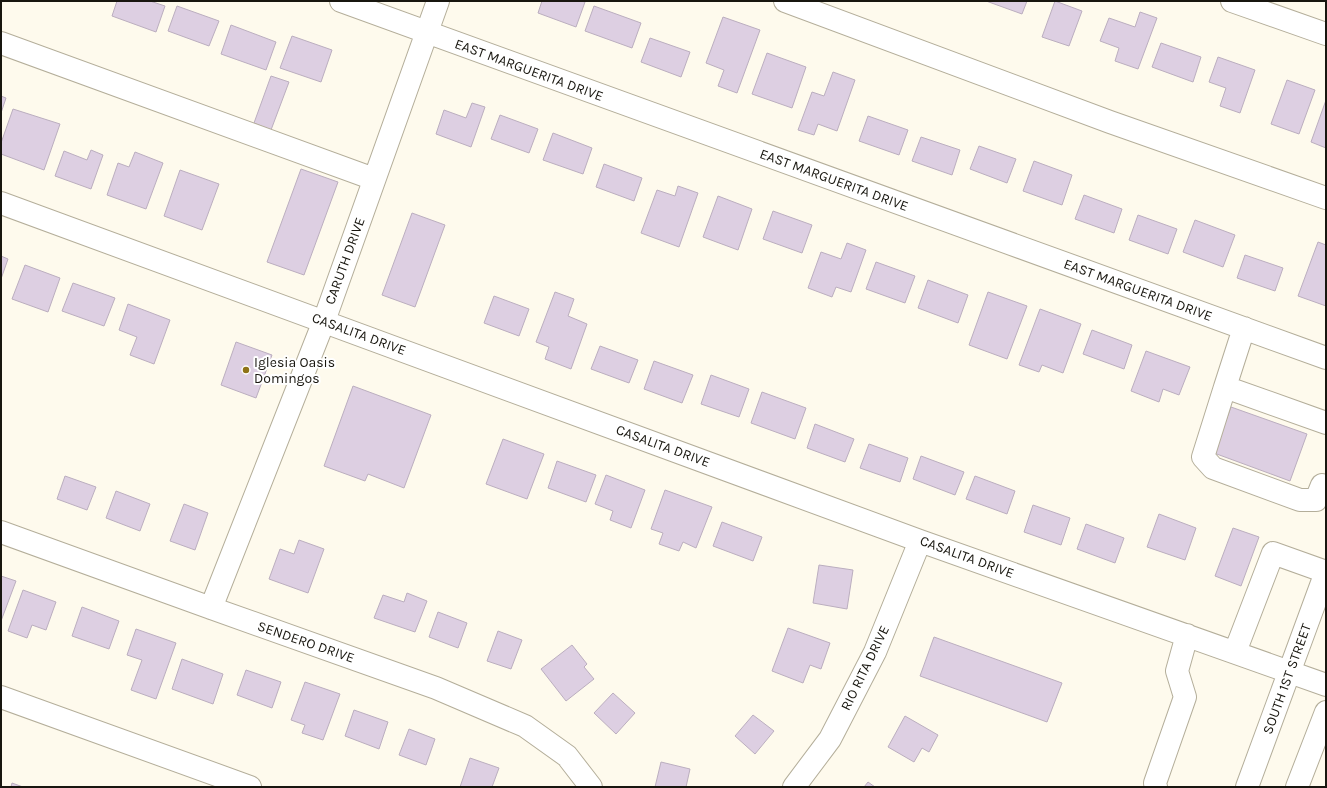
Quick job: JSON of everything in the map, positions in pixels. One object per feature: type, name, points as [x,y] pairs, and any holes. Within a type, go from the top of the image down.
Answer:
[{"type":"street","name":"EAST MARGUERITA DRIVE","points":[[341,1],[1326,358]]},
{"type":"street","name":"CARUTH DRIVE","points":[[211,608],[324,321],[438,1]]},
{"type":"street","points":[[785,1],[1103,119],[1326,198]]},
{"type":"street","points":[[1232,1],[1326,34]]},
{"type":"street","points":[[1,42],[374,178]]},
{"type":"street","name":"CASALITA DRIVE","points":[[1,203],[920,541],[1326,685]]},
{"type":"street","points":[[1244,328],[1203,457],[1213,468],[1300,500],[1316,500],[1325,481]]},
{"type":"street","points":[[1225,386],[1326,423]]},
{"type":"street","name":"SENDERO DRIVE","points":[[1,532],[436,688],[526,726],[566,756],[590,787]]},
{"type":"street","name":"RIO RITA DRIVE","points":[[794,787],[830,739],[875,652],[920,541]]},
{"type":"street","points":[[1235,652],[1273,553],[1326,572]]},
{"type":"street","name":"SOUTH 1ST STREET","points":[[1247,787],[1326,572]]},
{"type":"street","points":[[1156,787],[1154,782],[1185,697],[1177,671],[1187,635]]},
{"type":"street","points":[[1,697],[250,787]]},
{"type":"street","points":[[1297,787],[1326,712]]},
{"type":"building","points":[[117,1],[150,1],[165,6],[156,32],[112,16]]},
{"type":"building","points":[[542,1],[585,2],[576,27],[538,13]]},
{"type":"building","points":[[986,1],[1027,1],[1022,14]]},
{"type":"building","points":[[1055,1],[1082,11],[1069,46],[1042,37]]},
{"type":"building","points":[[177,6],[219,21],[209,46],[168,31]]},
{"type":"building","points":[[594,6],[641,23],[632,48],[585,31]]},
{"type":"building","points":[[1140,12],[1157,18],[1138,69],[1115,61],[1119,48],[1100,41],[1109,18],[1135,27]]},
{"type":"building","points":[[723,17],[760,30],[737,93],[718,86],[724,70],[706,63]]},
{"type":"building","points":[[231,25],[276,42],[266,70],[221,54]]},
{"type":"building","points":[[292,36],[332,50],[321,82],[280,68]]},
{"type":"building","points":[[650,38],[690,52],[681,77],[641,62]]},
{"type":"building","points":[[1161,43],[1201,57],[1193,82],[1152,67]]},
{"type":"building","points":[[767,53],[806,67],[792,108],[752,94]]},
{"type":"building","points":[[1218,57],[1255,70],[1240,113],[1220,106],[1226,88],[1209,82]]},
{"type":"building","points":[[833,72],[855,80],[837,131],[818,124],[814,135],[798,130],[812,92],[824,96]]},
{"type":"building","points":[[271,76],[289,82],[271,130],[254,123]]},
{"type":"building","points":[[1287,80],[1315,90],[1299,134],[1271,124]]},
{"type":"building","points":[[1,96],[6,98],[1,113]]},
{"type":"building","points":[[1326,100],[1326,148],[1311,142]]},
{"type":"building","points":[[472,103],[485,107],[471,147],[436,134],[444,110],[466,118]]},
{"type":"building","points":[[13,109],[60,124],[44,170],[1,154],[1,143]]},
{"type":"building","points":[[500,115],[538,129],[529,153],[491,139]]},
{"type":"building","points":[[868,116],[908,130],[899,155],[859,141]]},
{"type":"building","points":[[553,133],[592,148],[583,174],[543,160]]},
{"type":"building","points":[[921,137],[960,150],[952,175],[912,161]]},
{"type":"building","points":[[979,146],[1016,159],[1007,183],[970,169]]},
{"type":"building","points":[[91,150],[103,155],[91,189],[55,176],[64,151],[87,160]]},
{"type":"building","points":[[135,152],[163,163],[146,209],[107,195],[118,163],[129,167]]},
{"type":"building","points":[[1034,161],[1072,175],[1062,205],[1023,191]]},
{"type":"building","points":[[604,164],[642,178],[634,201],[596,187]]},
{"type":"building","points":[[301,169],[338,182],[304,275],[267,262]]},
{"type":"building","points":[[180,170],[219,184],[202,230],[164,216]]},
{"type":"building","points":[[678,186],[698,193],[679,247],[641,233],[657,190],[675,196]]},
{"type":"building","points":[[1084,195],[1122,209],[1114,233],[1075,219]]},
{"type":"building","points":[[718,196],[752,209],[738,250],[703,237]]},
{"type":"building","points":[[773,211],[812,225],[802,253],[763,239]]},
{"type":"building","points":[[412,213],[445,225],[415,307],[382,295]]},
{"type":"building","points":[[1138,215],[1177,229],[1168,254],[1129,240]]},
{"type":"building","points":[[1195,220],[1235,235],[1223,267],[1183,252]]},
{"type":"building","points":[[1318,242],[1326,245],[1326,306],[1298,296]]},
{"type":"building","points":[[847,243],[866,250],[851,292],[836,287],[832,297],[808,288],[821,252],[841,259]]},
{"type":"building","points":[[1245,255],[1283,268],[1275,291],[1237,278]]},
{"type":"building","points":[[1,256],[8,259],[1,279]]},
{"type":"building","points":[[876,262],[915,276],[905,303],[866,289]]},
{"type":"building","points":[[25,265],[60,278],[48,312],[12,299]]},
{"type":"building","points":[[928,280],[968,295],[958,323],[918,308]]},
{"type":"building","points":[[73,283],[115,298],[104,326],[62,311]]},
{"type":"building","points":[[555,292],[574,299],[568,316],[587,324],[571,369],[545,359],[549,347],[536,342]]},
{"type":"building","points":[[988,292],[1027,306],[1007,359],[969,345]]},
{"type":"building","points":[[494,296],[529,309],[519,336],[484,323]]},
{"type":"building","points":[[128,304],[170,320],[154,364],[130,355],[137,337],[119,330]]},
{"type":"building","points":[[1040,309],[1081,324],[1063,373],[1042,365],[1039,372],[1019,365]]},
{"type":"building","points":[[1092,330],[1132,345],[1124,369],[1083,354]]},
{"type":"building","name":"Iglesia Oasis Domingos","points":[[236,342],[272,355],[256,398],[221,385]]},
{"type":"building","points":[[600,346],[638,360],[629,383],[591,369]]},
{"type":"building","points":[[1146,351],[1190,367],[1179,395],[1163,389],[1159,402],[1131,391]]},
{"type":"building","points":[[654,361],[693,375],[682,403],[644,389]]},
{"type":"building","points":[[711,375],[749,389],[739,417],[701,404]]},
{"type":"building","points":[[353,386],[431,415],[404,488],[368,474],[365,481],[324,466]]},
{"type":"building","points":[[762,392],[806,408],[795,439],[751,423]]},
{"type":"building","points":[[1231,407],[1307,434],[1290,481],[1214,453]]},
{"type":"building","points":[[815,424],[854,439],[845,462],[807,448]]},
{"type":"building","points":[[503,439],[544,454],[527,499],[486,484]]},
{"type":"building","points":[[869,444],[908,458],[900,482],[860,468]]},
{"type":"building","points":[[921,456],[964,472],[955,495],[913,479]]},
{"type":"building","points":[[557,461],[596,475],[586,502],[548,488]]},
{"type":"building","points":[[606,475],[645,490],[631,528],[610,520],[613,511],[595,504]]},
{"type":"building","points":[[65,476],[96,487],[87,510],[57,499]]},
{"type":"building","points":[[975,476],[1015,491],[1007,514],[966,499]]},
{"type":"building","points":[[665,490],[712,507],[696,548],[683,542],[679,551],[659,544],[663,533],[651,529]]},
{"type":"building","points":[[116,491],[150,504],[140,531],[106,518]]},
{"type":"building","points":[[184,504],[208,513],[195,550],[170,541]]},
{"type":"building","points":[[1033,505],[1070,518],[1061,545],[1024,532]]},
{"type":"building","points":[[1159,514],[1196,528],[1185,560],[1147,547]]},
{"type":"building","points":[[722,522],[762,537],[753,561],[713,546]]},
{"type":"building","points":[[1086,524],[1124,538],[1115,563],[1077,549]]},
{"type":"building","points":[[1233,528],[1259,537],[1241,586],[1215,576]]},
{"type":"building","points":[[299,540],[324,549],[308,593],[269,579],[280,549],[294,554]]},
{"type":"building","points":[[819,565],[853,570],[847,609],[813,603]]},
{"type":"building","points":[[1,576],[16,581],[1,621]]},
{"type":"building","points":[[23,590],[56,602],[46,630],[32,625],[27,638],[8,631]]},
{"type":"building","points":[[407,593],[427,601],[415,632],[374,618],[383,595],[404,602]]},
{"type":"building","points":[[82,607],[119,621],[109,649],[72,636]]},
{"type":"building","points":[[438,612],[467,623],[458,648],[429,637]]},
{"type":"building","points":[[788,628],[830,643],[821,669],[810,665],[803,683],[772,671]]},
{"type":"building","points":[[136,629],[176,643],[156,699],[131,690],[142,660],[127,655]]},
{"type":"building","points":[[498,631],[522,640],[511,669],[487,661]]},
{"type":"building","points":[[934,637],[1062,683],[1047,722],[920,676]]},
{"type":"building","points":[[572,645],[587,664],[584,667],[594,679],[566,701],[541,669]]},
{"type":"building","points":[[182,659],[223,674],[213,704],[172,689]]},
{"type":"building","points":[[246,670],[281,682],[272,708],[237,695]]},
{"type":"building","points":[[305,682],[340,694],[323,740],[302,733],[305,725],[291,720]]},
{"type":"building","points":[[613,693],[635,713],[616,734],[594,713]]},
{"type":"building","points":[[354,710],[388,722],[379,749],[345,736]]},
{"type":"building","points":[[753,715],[774,731],[755,754],[735,736]]},
{"type":"building","points":[[905,716],[938,735],[929,752],[922,748],[914,762],[888,747]]},
{"type":"building","points":[[409,729],[435,739],[426,765],[399,755]]},
{"type":"building","points":[[470,758],[499,768],[492,787],[460,787]]},
{"type":"building","points":[[661,762],[690,769],[686,787],[655,787]]},
{"type":"building","points":[[868,782],[875,787],[864,787]]},
{"type":"building","points":[[12,783],[23,787],[11,787]]},
{"type":"place","name":"Iglesia Oasis Domingos","points":[[246,370]]}]
